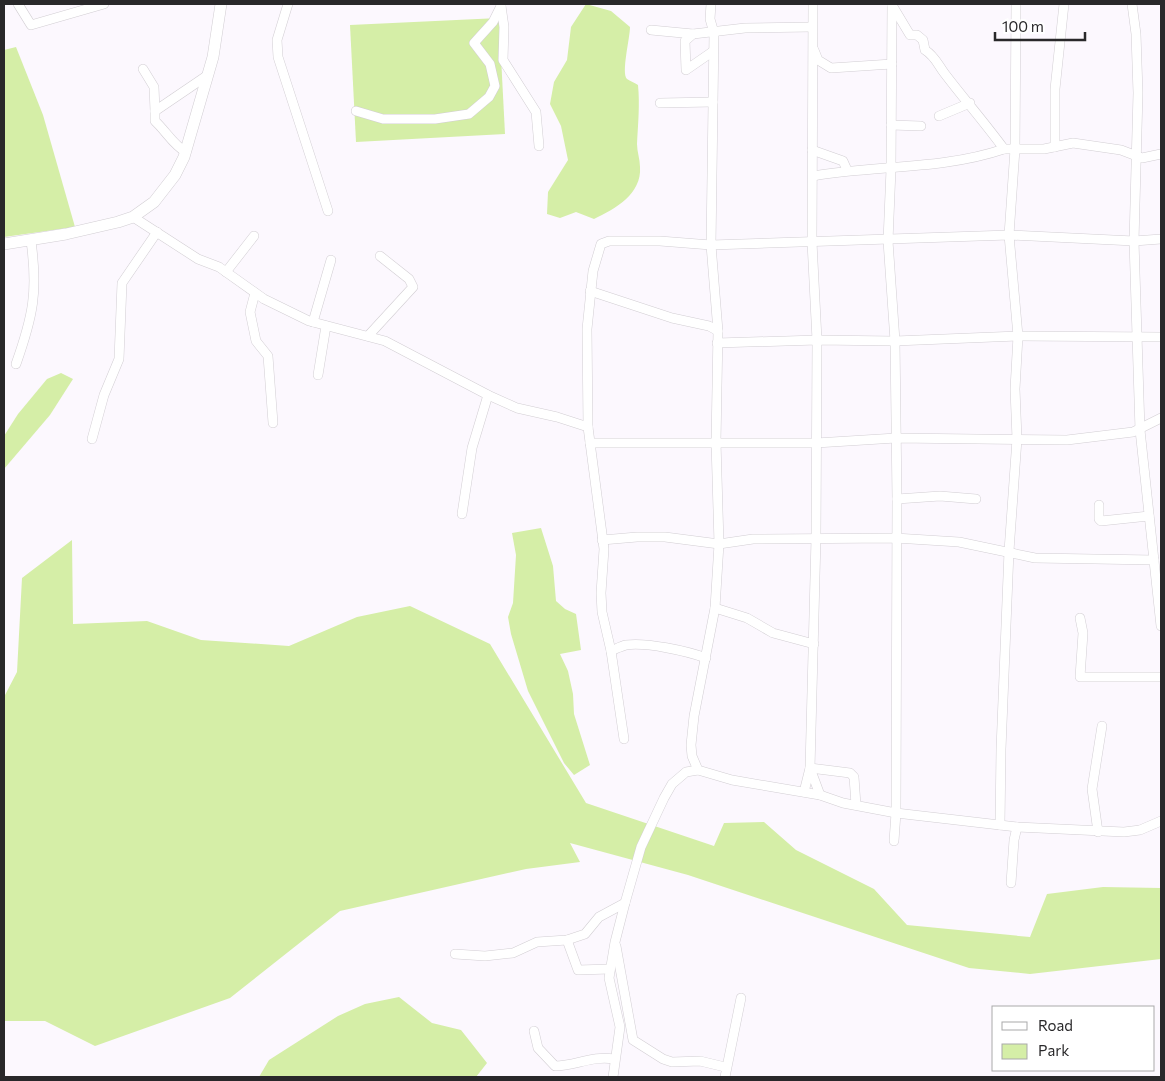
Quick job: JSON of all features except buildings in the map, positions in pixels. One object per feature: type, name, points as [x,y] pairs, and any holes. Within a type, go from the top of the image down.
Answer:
[{"type":"main road","points":[[4,244],[32,240],[133,217],[154,202],[180,166],[186,152],[217,38],[221,4]]},
{"type":"street","points":[[18,4],[31,25],[104,4]]},
{"type":"street","points":[[288,4],[277,40],[278,57],[328,211]]},
{"type":"street","points":[[698,770],[692,756],[694,716],[715,608],[719,544],[716,442],[718,331],[711,245],[712,52],[714,33],[710,19],[711,4]]},
{"type":"street","points":[[804,792],[810,768],[816,538],[817,340],[812,242],[813,4]]},
{"type":"street","points":[[892,4],[910,35],[917,34],[923,40],[925,50],[932,54],[944,73],[970,103],[1004,149]]},
{"type":"street","points":[[892,4],[891,169],[888,241],[895,342],[897,499],[895,538],[896,813],[894,841]]},
{"type":"street","points":[[1000,825],[1000,749],[1009,551],[1017,439],[1015,389],[1018,336],[1009,235],[1015,148],[1016,4]]},
{"type":"street","points":[[1055,147],[1055,89],[1064,4]]},
{"type":"street","points":[[1132,4],[1136,34],[1138,92],[1134,241],[1140,430],[1161,626]]},
{"type":"street","points":[[356,111],[383,119],[426,119],[469,114],[489,97],[494,86],[490,64],[474,43],[493,22],[501,5]]},
{"type":"street","points":[[501,5],[504,27],[503,60],[536,112],[539,146]]},
{"type":"street","points":[[651,30],[693,34],[745,28],[812,27]]},
{"type":"street","points":[[693,34],[685,41],[686,70],[712,52]]},
{"type":"street","points":[[812,45],[818,60],[831,68],[892,64]]},
{"type":"street","points":[[143,70],[154,86],[155,120],[168,132],[179,148],[186,152]]},
{"type":"street","points":[[155,111],[208,75]]},
{"type":"street","points":[[660,103],[713,102]]},
{"type":"street","points":[[939,116],[970,103]]},
{"type":"street","points":[[891,125],[921,126]]},
{"type":"street","points":[[813,176],[847,170],[926,166],[952,160],[972,159],[1004,149],[1044,149],[1073,143],[1121,150],[1142,158],[1161,154]]},
{"type":"street","points":[[812,150],[843,161],[847,170]]},
{"type":"street","points":[[133,217],[198,259],[226,272],[256,293],[313,322],[368,336],[407,350],[488,395],[526,411],[557,417],[588,427]]},
{"type":"street","points":[[92,439],[104,394],[119,359],[122,284],[157,232]]},
{"type":"street","points":[[624,739],[602,602],[602,540],[588,427],[587,329],[590,291],[597,257],[603,242],[660,241],[711,245],[888,241],[1009,235],[1134,241],[1161,239]]},
{"type":"street","points":[[226,272],[254,236]]},
{"type":"street","points":[[16,364],[32,317],[35,278],[32,240]]},
{"type":"street","points":[[368,336],[412,290],[409,278],[380,256]]},
{"type":"street","points":[[313,322],[331,260]]},
{"type":"street","points":[[590,291],[672,318],[709,326],[718,331]]},
{"type":"street","points":[[256,293],[250,312],[256,341],[268,356],[273,423]]},
{"type":"street","points":[[318,376],[326,326]]},
{"type":"street","points":[[717,342],[817,340],[895,342],[1018,336],[1161,337]]},
{"type":"street","points":[[462,514],[472,448],[488,395]]},
{"type":"street","points":[[590,443],[816,443],[896,438],[1067,440],[1140,430],[1161,418]]},
{"type":"street","points":[[897,499],[940,496],[976,499]]},
{"type":"street","points":[[1099,505],[1099,519],[1103,522],[1149,516]]},
{"type":"street","points":[[602,540],[665,537],[719,544],[753,539],[895,538],[959,542],[1035,558],[1154,560]]},
{"type":"street","points":[[715,608],[747,618],[773,633],[814,644]]},
{"type":"street","points":[[1080,618],[1083,632],[1080,678],[1161,677]]},
{"type":"street","points":[[611,651],[626,645],[643,646],[687,651],[706,658]]},
{"type":"street","points":[[1098,832],[1092,790],[1102,726]]},
{"type":"street","points":[[810,768],[820,795]]},
{"type":"street","points":[[810,768],[850,773],[854,777],[856,805]]},
{"type":"street","points":[[613,1077],[614,1059],[620,1027],[610,982],[610,969],[615,942],[642,847],[672,784],[686,772],[698,770],[732,780],[820,795],[896,813],[1017,827],[1132,832],[1148,828],[1161,821]]},
{"type":"street","points":[[1011,883],[1014,840],[1017,827]]},
{"type":"street","points":[[455,954],[485,956],[513,953],[537,942],[567,940],[585,934],[599,917],[625,903]]},
{"type":"street","points":[[567,940],[578,970],[610,969]]},
{"type":"street","points":[[615,942],[633,1040],[663,1059],[672,1062],[700,1060],[725,1067]]},
{"type":"street","points":[[725,1077],[725,1067],[741,998]]},
{"type":"street","points":[[534,1031],[538,1048],[555,1066],[566,1066],[601,1056],[614,1059]]},
{"type":"green space","points":[[586,4],[611,11],[630,27],[625,75],[627,79],[638,85],[637,144],[640,164],[639,177],[632,193],[602,215],[594,219],[576,212],[560,218],[547,214],[548,192],[568,160],[561,126],[550,104],[554,82],[567,60],[571,27]]},
{"type":"green space","points":[[499,18],[505,134],[356,142],[350,25]]},
{"type":"green space","points":[[16,47],[43,115],[75,227],[4,237],[4,50]]},
{"type":"green space","points":[[61,373],[73,379],[50,415],[4,469],[4,436],[18,414],[47,379]]},
{"type":"green space","points":[[541,528],[553,566],[556,601],[565,609],[576,614],[581,650],[560,654],[568,671],[573,694],[574,714],[590,765],[574,775],[564,763],[528,691],[511,634],[508,617],[513,603],[516,555],[512,533]]},
{"type":"green space","points":[[72,540],[73,624],[147,621],[201,640],[289,646],[357,617],[410,606],[490,644],[586,803],[714,846],[724,823],[764,822],[796,850],[874,889],[907,925],[1030,937],[1047,894],[1103,887],[1161,888],[1161,959],[1030,974],[969,968],[688,875],[570,843],[580,862],[526,869],[340,911],[230,998],[95,1046],[45,1021],[4,1021],[4,697],[17,672],[22,578]]},
{"type":"green space","points":[[399,997],[432,1023],[461,1030],[487,1063],[476,1077],[259,1077],[269,1060],[338,1016],[365,1004]]}]
